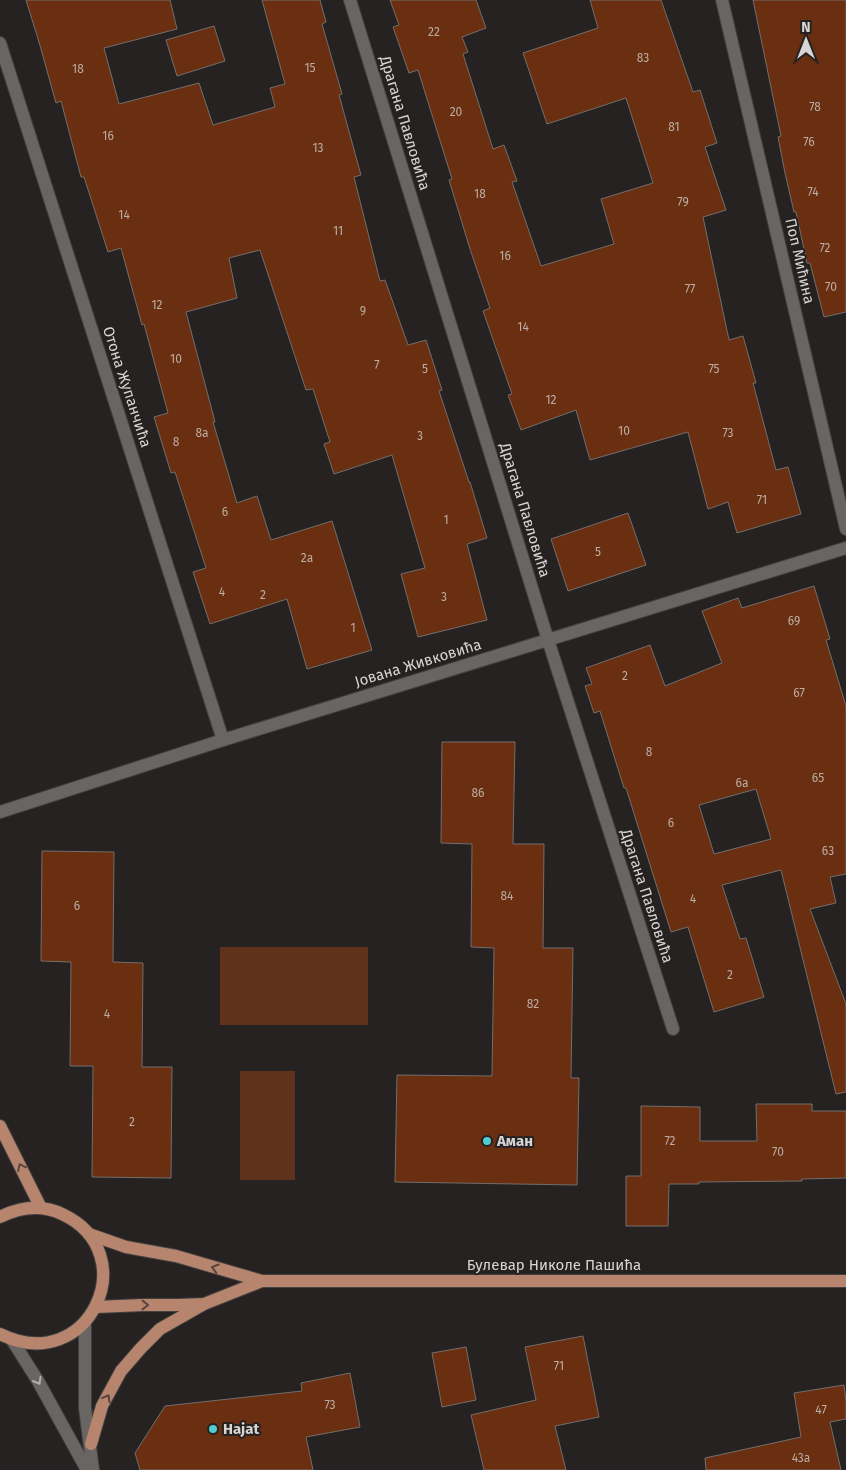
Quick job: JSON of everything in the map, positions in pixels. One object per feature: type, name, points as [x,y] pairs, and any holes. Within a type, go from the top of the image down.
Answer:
[{"type":"main road","points":[[0,1126],[42,1208]]},
{"type":"main road","points":[[0,1217],[26,1208],[42,1208],[74,1219],[89,1234],[98,1250],[103,1269],[102,1288],[96,1306],[85,1322],[70,1335],[51,1342],[31,1344],[6,1337]]},
{"type":"main road","name":"Булевар Николе Пашића","points":[[89,1234],[126,1247],[176,1256],[262,1281],[846,1281]]},
{"type":"main road","name":"Булевар Николе Пашића","points":[[96,1306],[204,1304],[262,1281]]},
{"type":"main road","points":[[91,1444],[102,1406],[121,1372],[160,1329],[204,1304]]},
{"type":"street","name":"Драгана Павловића","points":[[350,0],[548,640],[673,1029]]},
{"type":"street","name":"Поп Мићина","points":[[722,0],[846,529]]},
{"type":"street","name":"Отона Жупанчића","points":[[0,44],[223,740]]},
{"type":"street","name":"Јована Живковића","points":[[0,812],[223,740],[846,548]]},
{"type":"street","points":[[85,1322],[85,1408],[93,1470]]},
{"type":"street","points":[[6,1337],[38,1381],[87,1470]]},
{"type":"shaded area","points":[[220,947],[368,947],[368,1025],[220,1025]]},
{"type":"shaded area","points":[[240,1071],[295,1071],[295,1180],[240,1180]]},
{"type":"building","points":[[26,0],[170,0],[177,29],[104,48],[119,104],[199,83],[213,125],[275,107],[270,88],[285,84],[262,0],[320,0],[326,22],[322,24],[342,94],[339,95],[361,175],[354,177],[380,281],[385,280],[408,345],[426,340],[442,390],[439,391],[487,538],[467,544],[487,620],[418,637],[401,574],[425,568],[392,455],[334,474],[324,444],[330,442],[313,389],[306,390],[260,250],[229,258],[237,298],[186,312],[215,422],[213,422],[237,503],[257,496],[271,540],[332,521],[372,650],[307,669],[287,599],[210,624],[193,572],[206,568],[175,472],[171,473],[154,417],[168,413],[144,324],[142,325],[121,248],[108,252],[84,177],[81,177],[61,101],[56,103]]},
{"type":"building","points":[[390,0],[476,0],[486,28],[462,37],[468,52],[463,54],[493,149],[504,145],[517,181],[512,182],[541,266],[614,244],[601,199],[653,183],[626,98],[547,124],[523,53],[598,28],[590,0],[661,0],[693,92],[700,90],[717,143],[705,147],[726,210],[703,217],[729,340],[743,336],[756,383],[753,383],[776,470],[788,467],[801,514],[737,533],[728,502],[708,509],[688,432],[590,460],[576,410],[521,430],[508,395],[512,394],[483,311],[490,308],[449,180],[452,179],[418,70],[409,73],[393,27],[399,25]]},
{"type":"building","points":[[753,0],[846,0],[846,312],[824,317],[810,263],[807,263],[785,173],[778,137],[781,136]]},
{"type":"building","points":[[214,26],[225,61],[177,76],[166,40]]},
{"type":"building","points":[[628,513],[646,565],[568,591],[551,539]]},
{"type":"building","points":[[814,586],[830,639],[826,640],[846,706],[846,874],[830,877],[836,903],[810,909],[846,1004],[846,1092],[836,1094],[781,870],[722,885],[740,939],[746,938],[764,997],[714,1012],[688,927],[671,932],[600,711],[594,713],[585,686],[592,684],[586,668],[650,645],[665,686],[722,663],[702,611],[738,598],[742,608]],"holes":[[[756,789],[771,839],[714,854],[699,805]]]},
{"type":"building","points":[[442,742],[515,742],[513,844],[544,844],[543,948],[573,948],[571,1078],[579,1078],[577,1185],[395,1182],[397,1075],[492,1076],[494,948],[471,947],[472,844],[441,843]]},
{"type":"building","points":[[42,851],[114,852],[113,962],[143,963],[142,1067],[172,1067],[171,1178],[92,1177],[93,1066],[70,1066],[71,962],[41,961]]},
{"type":"building","points":[[756,1104],[812,1104],[812,1111],[846,1111],[846,1178],[802,1179],[802,1181],[669,1184],[668,1226],[626,1226],[626,1176],[641,1176],[641,1106],[700,1107],[700,1141],[757,1141]]},
{"type":"building","points":[[583,1336],[599,1417],[555,1426],[566,1470],[484,1470],[471,1415],[536,1400],[525,1347]]},
{"type":"building","points":[[466,1347],[476,1400],[442,1407],[432,1353]]},
{"type":"building","name":"Hajat","points":[[350,1373],[360,1427],[306,1437],[313,1470],[140,1470],[135,1453],[165,1406],[302,1391],[301,1383]]},
{"type":"building","points":[[844,1385],[846,1419],[830,1422],[841,1470],[706,1470],[705,1458],[801,1437],[794,1393]]},
{"type":"place","name":"Аман","points":[[487,1141]]},
{"type":"place","name":"Hajat","points":[[213,1429]]}]
